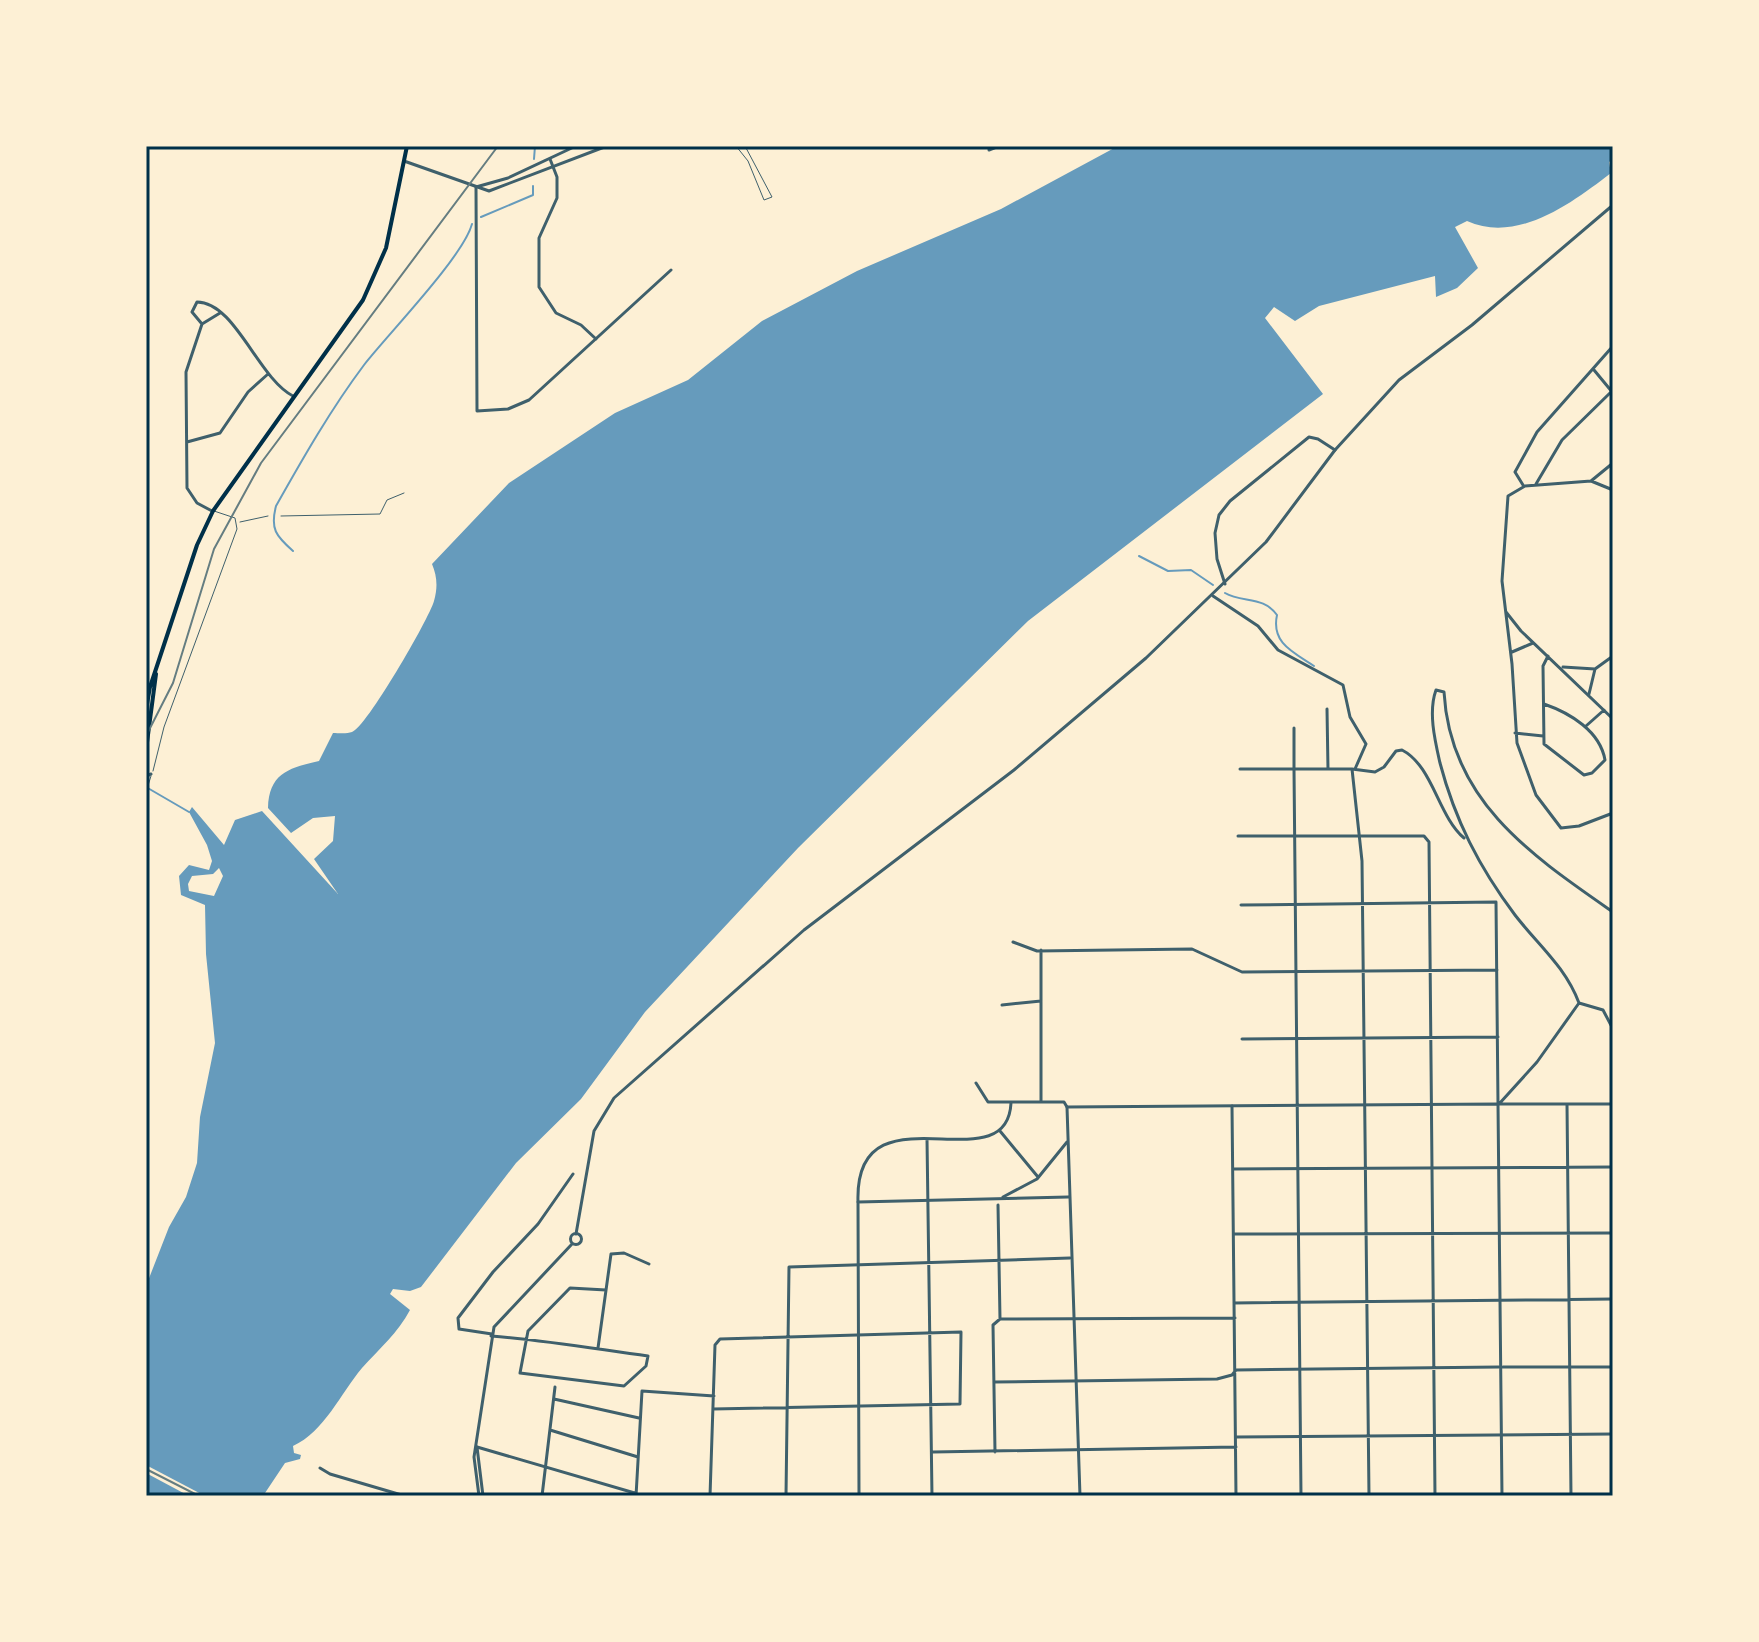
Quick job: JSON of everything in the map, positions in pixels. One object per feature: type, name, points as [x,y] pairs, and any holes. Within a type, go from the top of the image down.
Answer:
[{"type":"main road","points":[[146,750],[157,668],[197,545],[213,511],[359,306],[381,265],[407,146]]},
{"type":"main road","points":[[146,710],[153,688]]},
{"type":"street","points":[[476,187],[576,146]]},
{"type":"street","points":[[404,161],[481,191],[500,190],[607,146]]},
{"type":"street","points":[[989,146],[989,150],[999,146]]},
{"type":"street","points":[[549,159],[557,198],[539,238],[539,287],[556,313],[581,325],[596,339]]},
{"type":"street","points":[[476,187],[477,411],[508,409],[529,400],[671,270]]},
{"type":"street","points":[[481,1496],[477,1447],[492,1335],[503,1314],[572,1244],[581,1243],[576,1234],[598,1121],[620,1092],[804,930],[1014,770],[1146,658],[1213,596],[1276,531],[1335,450],[1399,380],[1472,325],[1613,205]]},
{"type":"street","points":[[202,324],[192,312],[195,303],[209,303],[278,388],[293,396]]},
{"type":"street","points":[[213,511],[197,503],[187,490],[186,372],[202,324],[220,313]]},
{"type":"street","points":[[1525,486],[1515,472],[1537,432],[1613,346]]},
{"type":"street","points":[[1536,485],[1562,440],[1612,393],[1594,370]]},
{"type":"street","points":[[187,442],[220,433],[248,392],[268,374]]},
{"type":"street","points":[[1225,584],[1219,571],[1215,533],[1226,505],[1309,437],[1316,437],[1335,450]]},
{"type":"street","points":[[1591,481],[1613,463]]},
{"type":"street","points":[[1613,490],[1591,481],[1525,486],[1508,496],[1502,572],[1511,653],[1515,733],[1518,752],[1536,795],[1555,823],[1565,828],[1613,813]]},
{"type":"street","points":[[1213,596],[1260,629],[1278,650],[1343,685],[1350,717],[1366,744],[1354,769],[1363,904],[1369,1496]]},
{"type":"street","points":[[1506,612],[1533,643],[1612,718]]},
{"type":"street","points":[[1511,653],[1533,643]]},
{"type":"street","points":[[1544,704],[1586,726],[1601,744],[1605,760],[1588,775],[1574,769],[1546,747],[1543,736],[1543,666],[1548,656]]},
{"type":"street","points":[[1589,694],[1595,669],[1613,656]]},
{"type":"street","points":[[1560,666],[1595,669]]},
{"type":"street","points":[[1464,838],[1437,751],[1433,704],[1439,689],[1444,692],[1451,742],[1485,804],[1532,855],[1613,912]]},
{"type":"street","points":[[1327,709],[1328,769]]},
{"type":"street","points":[[1586,726],[1604,710]]},
{"type":"street","points":[[1294,728],[1301,1496]]},
{"type":"street","points":[[1515,733],[1543,736]]},
{"type":"street","points":[[1240,769],[1354,769],[1377,772],[1396,751],[1405,751],[1502,898],[1558,963],[1579,1003],[1603,1010],[1613,1029]]},
{"type":"street","points":[[1238,836],[1424,836],[1429,842],[1435,1496]]},
{"type":"street","points":[[1241,905],[1496,902],[1502,1496]]},
{"type":"street","points":[[1013,942],[1041,950],[1192,949],[1242,972],[1497,970]]},
{"type":"street","points":[[1041,950],[1041,1102]]},
{"type":"street","points":[[1002,1005],[1041,1001]]},
{"type":"street","points":[[1498,1104],[1537,1062],[1579,1003]]},
{"type":"street","points":[[1242,1039],[1498,1037]]},
{"type":"street","points":[[976,1083],[988,1102],[1064,1102],[1067,1107],[1070,1258],[1079,1381],[1080,1496]]},
{"type":"street","points":[[859,1496],[859,1171],[872,1152],[890,1142],[978,1138],[1000,1131],[1009,1117],[1011,1103]]},
{"type":"street","points":[[1567,1104],[1571,1496]]},
{"type":"street","points":[[1067,1107],[1613,1104]]},
{"type":"street","points":[[1232,1106],[1236,1496]]},
{"type":"street","points":[[1000,1131],[1039,1178]]},
{"type":"street","points":[[927,1139],[932,1496]]},
{"type":"street","points":[[999,1198],[1039,1178],[1067,1142]]},
{"type":"street","points":[[1233,1169],[1613,1167]]},
{"type":"street","points":[[573,1174],[538,1224],[493,1272],[458,1318],[459,1329],[492,1335],[524,1339],[648,1356],[646,1366],[624,1386],[520,1373],[524,1339],[528,1331],[570,1288],[606,1290]]},
{"type":"street","points":[[858,1202],[1069,1197]]},
{"type":"street","points":[[998,1205],[1000,1319]]},
{"type":"street","points":[[1234,1234],[1613,1233]]},
{"type":"street","points":[[572,1244],[570,1237],[576,1234]]},
{"type":"street","points":[[598,1349],[611,1254],[624,1253],[649,1264]]},
{"type":"street","points":[[786,1496],[788,1271],[794,1265],[1070,1258]]},
{"type":"street","points":[[1234,1303],[1613,1299]]},
{"type":"street","points":[[995,1452],[993,1325],[1000,1319],[1235,1318]]},
{"type":"street","points":[[710,1496],[713,1409],[717,1341],[961,1332],[960,1404],[713,1409]]},
{"type":"street","points":[[1236,1370],[1613,1367]]},
{"type":"street","points":[[994,1382],[1217,1379],[1232,1375],[1236,1370]]},
{"type":"street","points":[[542,1496],[555,1387]]},
{"type":"street","points":[[636,1495],[642,1391],[714,1396]]},
{"type":"street","points":[[554,1399],[639,1418]]},
{"type":"street","points":[[550,1430],[638,1457]]},
{"type":"street","points":[[1236,1437],[1613,1434]]},
{"type":"street","points":[[477,1447],[645,1496]]},
{"type":"street","points":[[933,1452],[1236,1447]]},
{"type":"street","points":[[320,1468],[405,1496]]},
{"type":"lane","points":[[736,146],[748,161],[764,200],[772,197],[754,157],[745,146]]},
{"type":"lane","points":[[748,161],[754,157]]},
{"type":"lane","points":[[753,171],[760,169]]},
{"type":"lane","points":[[758,184],[765,181]]},
{"type":"lane","points":[[281,516],[380,514],[387,500],[404,493]]},
{"type":"lane","points":[[213,511],[228,514],[238,522],[268,516]]},
{"type":"lane","points":[[146,792],[164,727],[188,669],[238,522]]},
{"type":"water","points":[[1118,146],[1613,146],[1613,159],[1609,162],[1611,173],[1543,217],[1505,227],[1486,227],[1467,221],[1455,227],[1478,268],[1457,288],[1436,297],[1435,276],[1319,306],[1295,321],[1274,307],[1265,318],[1323,394],[1028,621],[798,848],[645,1012],[581,1099],[516,1163],[421,1287],[410,1291],[393,1289],[390,1294],[410,1310],[405,1318],[362,1368],[323,1422],[293,1446],[294,1453],[301,1455],[300,1459],[285,1463],[263,1496],[146,1496],[146,1286],[169,1227],[186,1197],[197,1163],[200,1117],[215,1043],[206,954],[205,905],[181,895],[179,876],[189,865],[209,870],[212,861],[189,812],[192,807],[224,845],[235,820],[262,811],[338,894],[314,859],[333,841],[335,816],[313,818],[291,833],[268,808],[272,787],[290,770],[319,761],[333,733],[352,732],[370,712],[430,612],[436,586],[432,564],[509,483],[615,413],[688,380],[762,321],[857,271],[1001,209]],"holes":[[[219,868],[223,876],[214,896],[189,891],[192,876],[213,874]]]},
{"type":"pier","points":[[146,1465],[205,1496],[189,1496],[146,1473]]},
{"type":"waterway","points":[[534,159],[535,146]]},
{"type":"waterway","points":[[481,217],[533,195],[533,186]]},
{"type":"waterway","points":[[293,551],[276,532],[276,506],[352,382],[440,275],[472,224]]},
{"type":"waterway","points":[[1139,556],[1168,571],[1191,570],[1213,585]]},
{"type":"waterway","points":[[1225,593],[1259,602],[1272,609],[1277,615],[1277,633],[1285,646],[1314,666]]},
{"type":"waterway","points":[[146,787],[189,812]]},
{"type":"railway","points":[[146,736],[173,683],[214,549],[261,463],[498,146]]},
{"type":"railway","points":[[146,1469],[199,1496]]}]
